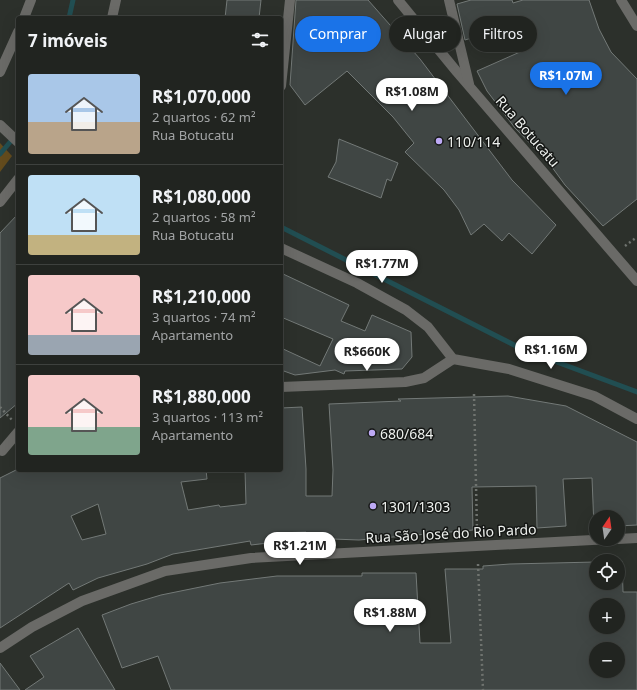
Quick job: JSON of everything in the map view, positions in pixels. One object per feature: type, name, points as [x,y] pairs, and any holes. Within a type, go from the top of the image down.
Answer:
[{"type":"street","points":[[25,16],[30,0]]},
{"type":"street","points":[[112,16],[116,0]]},
{"type":"street","points":[[283,67],[290,0]]},
{"type":"street","name":"Rua Botucatu","points":[[398,0],[457,72],[470,85],[637,280]]},
{"type":"street","points":[[449,0],[470,85]]},
{"type":"street","points":[[622,0],[637,26]]},
{"type":"street","points":[[0,72],[16,36]]},
{"type":"street","points":[[0,125],[16,140]]},
{"type":"street","points":[[0,202],[16,182]]},
{"type":"street","points":[[283,249],[357,284],[406,310],[428,327],[453,359],[509,369],[594,396],[637,419]]},
{"type":"street","points":[[283,386],[405,382],[424,378],[453,359]]},
{"type":"street","points":[[1,451],[16,434]]},
{"type":"street","points":[[1,451],[16,446]]},
{"type":"street","points":[[625,539],[637,538]]},
{"type":"street","name":"Rua São José do Rio Pardo","points":[[0,648],[32,627],[82,601],[165,572],[251,558],[589,540]]},
{"type":"path","points":[[474,394],[477,530]]},
{"type":"path","points":[[0,407],[14,422]]},
{"type":"path","points":[[478,564],[483,690]]},
{"type":"shaded area","points":[[0,143],[12,156],[0,172]]},
{"type":"building","points":[[227,0],[261,0],[259,16],[225,16]]},
{"type":"building","points":[[296,0],[368,0],[389,24],[389,52],[414,52],[512,180],[556,225],[532,254],[509,233],[502,241],[484,224],[471,235],[459,210],[444,190],[405,152],[414,143],[393,117],[347,71],[305,105],[290,85]]},
{"type":"building","points":[[471,0],[512,0],[513,3],[523,0],[589,0],[599,29],[611,52],[637,79],[637,199],[603,226],[565,185],[549,163],[515,128],[487,91],[477,71],[520,52],[537,52],[537,16],[469,16],[469,39],[465,40],[461,16],[460,16],[457,4]]},
{"type":"building","points":[[339,139],[398,163],[391,181],[387,179],[381,198],[328,177],[336,162]]},
{"type":"building","points":[[16,216],[16,405],[0,418],[0,233]]},
{"type":"building","points":[[283,274],[349,305],[341,321],[365,331],[372,315],[411,332],[412,357],[402,369],[345,371],[344,374],[335,370],[295,375],[283,371],[283,349],[320,366],[333,339],[283,318]]},
{"type":"building","points":[[508,396],[566,406],[637,442],[637,525],[625,526],[625,510],[593,510],[592,478],[563,479],[566,526],[537,528],[536,486],[472,487],[473,530],[359,540],[306,538],[306,532],[277,533],[277,542],[251,545],[250,541],[173,554],[147,564],[98,578],[73,590],[69,583],[0,628],[0,478],[16,470],[16,472],[206,472],[207,479],[181,482],[188,510],[219,505],[220,507],[246,504],[245,472],[283,472],[283,408],[302,407],[306,469],[306,496],[332,496],[333,470],[329,404],[401,401],[398,399]],"holes":[[[98,504],[106,534],[82,540],[71,516]]]},
{"type":"building","points":[[589,562],[589,590],[623,590],[623,592],[637,592],[637,690],[171,690],[158,656],[122,668],[102,615],[161,595],[220,583],[277,576],[362,576],[362,573],[416,573],[420,643],[451,643],[445,569],[483,569],[483,566]]},
{"type":"building","points":[[78,628],[115,690],[25,690],[44,677],[30,656]]},
{"type":"building","points":[[0,663],[20,690],[0,690]]},
{"type":"waterway","points":[[69,16],[73,0]]},
{"type":"waterway","points":[[0,154],[11,141]]},
{"type":"waterway","points":[[283,228],[522,349],[637,392]]},
{"type":"place","name":"110/114","points":[[439,141]]},
{"type":"place","name":"680/684","points":[[372,433]]},
{"type":"place","name":"1301/1303","points":[[373,506]]}]
